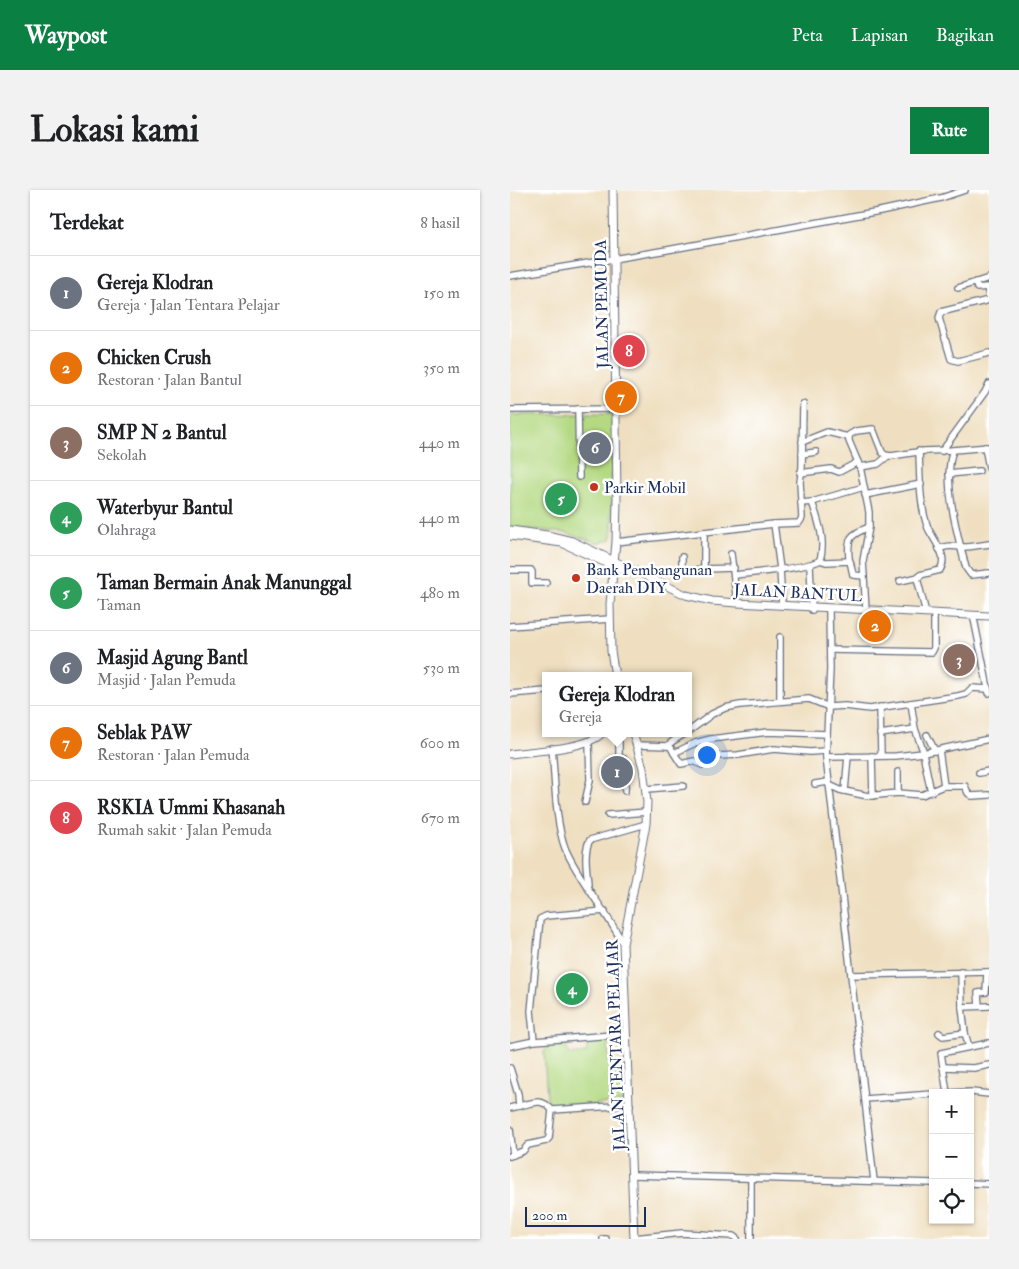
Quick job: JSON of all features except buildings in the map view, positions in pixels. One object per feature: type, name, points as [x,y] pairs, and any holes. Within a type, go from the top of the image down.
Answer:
[{"type":"main road","name":"JALAN PEMUDA","points":[[613,190],[616,409],[616,542],[614,564]]},
{"type":"main road","points":[[510,530],[566,539],[582,545],[614,564]]},
{"type":"main road","points":[[510,536],[562,543],[614,564]]},
{"type":"main road","points":[[613,672],[610,619],[611,584],[614,564]]},
{"type":"main road","name":"JALAN BANTUL","points":[[614,564],[686,595],[712,600],[782,605],[829,611],[989,620]]},
{"type":"main road","name":"JALAN BANTUL","points":[[614,564],[671,594],[695,602],[989,616]]},
{"type":"main road","points":[[510,754],[589,743],[599,737]]},
{"type":"main road","name":"JALAN TENTARA PELAJAR","points":[[634,737],[647,789],[647,812],[623,944],[634,1239]]},
{"type":"street","points":[[510,276],[880,211],[941,198],[965,190]]},
{"type":"street","points":[[958,288],[989,278]]},
{"type":"street","points":[[975,282],[977,288],[986,287],[989,298],[941,312],[939,318],[951,360],[958,361],[989,353]]},
{"type":"street","points":[[989,384],[948,450],[948,474],[951,495],[966,568],[969,574],[972,575],[989,573]]},
{"type":"street","points":[[616,542],[800,522],[802,518],[800,473],[803,404]]},
{"type":"street","points":[[578,409],[579,477]]},
{"type":"street","points":[[510,410],[616,409]]},
{"type":"street","points":[[848,437],[854,431],[873,429],[882,452],[888,456]]},
{"type":"street","points":[[802,442],[827,432],[848,437]]},
{"type":"street","points":[[848,437],[859,465],[869,512],[870,527],[863,557],[866,610]]},
{"type":"street","points":[[800,473],[831,469],[839,472],[859,465],[878,464],[888,456],[919,451],[987,447],[989,468]]},
{"type":"street","points":[[900,581],[938,571],[941,568],[943,559],[940,548],[926,522],[919,451]]},
{"type":"street","points":[[802,454],[816,452]]},
{"type":"street","points":[[948,474],[979,470]]},
{"type":"street","points":[[865,495],[921,484]]},
{"type":"street","points":[[801,503],[812,502],[864,487]]},
{"type":"street","points":[[812,502],[821,528],[822,545],[820,560]]},
{"type":"street","points":[[774,524],[780,568],[782,605]]},
{"type":"street","points":[[849,559],[848,544],[851,537],[870,527]]},
{"type":"street","points":[[704,532],[704,569]]},
{"type":"street","points":[[510,536],[510,542]]},
{"type":"street","points":[[940,548],[956,545],[962,548],[989,544]]},
{"type":"street","points":[[732,554],[737,603]]},
{"type":"street","points":[[682,557],[682,571],[704,569],[734,572],[810,565],[820,560],[826,562],[850,561],[853,575],[864,576]]},
{"type":"street","points":[[810,565],[812,608]]},
{"type":"street","points":[[510,570],[531,570],[532,583],[546,583]]},
{"type":"street","points":[[918,577],[917,581],[926,613]]},
{"type":"street","points":[[829,611],[829,707],[826,754],[874,1181]]},
{"type":"street","points":[[830,650],[932,652],[934,648],[934,617]]},
{"type":"street","points":[[510,626],[610,619]]},
{"type":"street","points":[[692,729],[712,714],[725,708],[740,705],[809,699],[829,707],[845,706],[863,709],[958,696],[966,694],[972,688],[989,691],[974,619]]},
{"type":"street","points":[[780,637],[780,701]]},
{"type":"street","points":[[510,694],[542,691]]},
{"type":"street","points":[[911,702],[915,729],[924,753],[931,792]]},
{"type":"street","points":[[880,707],[880,756]]},
{"type":"street","points":[[880,734],[915,729]]},
{"type":"street","points":[[674,752],[711,739],[768,732],[827,734]]},
{"type":"street","points":[[926,735],[937,751],[944,786]]},
{"type":"street","points":[[667,746],[679,737]]},
{"type":"street","points":[[637,745],[671,747],[681,764],[694,761],[702,765],[718,756],[774,749],[848,756],[880,756],[937,751],[989,739]]},
{"type":"street","points":[[585,802],[590,780],[589,743]]},
{"type":"street","points":[[619,744],[619,756],[626,761],[625,791]]},
{"type":"street","points":[[552,748],[562,839],[574,865],[614,925],[623,944]]},
{"type":"street","points":[[845,791],[848,756]]},
{"type":"street","points":[[872,756],[873,796]]},
{"type":"street","points":[[979,773],[989,771]]},
{"type":"street","points":[[898,772],[898,792]]},
{"type":"street","points":[[815,784],[829,784],[845,791],[873,796],[898,792],[922,795],[944,786],[964,785],[972,796],[989,795]]},
{"type":"street","points":[[647,789],[682,786]]},
{"type":"street","points":[[608,815],[647,812]]},
{"type":"street","points":[[588,886],[588,843],[596,838],[646,824]]},
{"type":"street","points":[[534,1041],[531,1011],[540,919],[546,916],[604,911]]},
{"type":"street","points":[[960,972],[965,1033],[969,1047]]},
{"type":"street","points":[[850,975],[988,972],[986,992],[978,993],[979,1006]]},
{"type":"street","points":[[962,1006],[989,1006]]},
{"type":"street","points":[[939,1032],[943,1036],[965,1033]]},
{"type":"street","points":[[510,1046],[534,1041],[626,1034]]},
{"type":"street","points":[[946,1089],[941,1053],[989,1043]]},
{"type":"street","points":[[943,1067],[974,1068],[989,1065]]},
{"type":"street","points":[[510,1068],[518,1094],[519,1106]]},
{"type":"street","points":[[974,1092],[989,1094]]},
{"type":"street","points":[[510,1096],[518,1094]]},
{"type":"street","points":[[865,1099],[929,1094]]},
{"type":"street","points":[[510,1108],[544,1102],[552,1110],[630,1105]]},
{"type":"street","points":[[510,1129],[512,1155],[525,1150],[528,1145],[548,1140],[552,1110]]},
{"type":"street","points":[[633,1175],[929,1183]]},
{"type":"street","points":[[751,1178],[751,1239]]},
{"type":"street","points":[[974,1184],[989,1184]]},
{"type":"street","points":[[634,1239],[682,1233],[733,1236],[737,1239]]},
{"type":"green space","points":[[612,414],[611,539],[598,543],[567,533],[510,527],[510,415]]},
{"type":"green space","points":[[608,1037],[609,1063],[622,1063],[623,1102],[553,1108],[547,1099],[544,1052],[551,1044],[565,1042],[569,1055],[587,1053],[587,1041]]},
{"type":"place","name":"RSKIA Ummi Khasanah","points":[[629,351]]},
{"type":"place","name":"Seblak PAW","points":[[621,397]]},
{"type":"place","name":"Masjid Agung Bantl","points":[[595,448]]},
{"type":"place","name":"Parkir Mobil","points":[[594,487]]},
{"type":"place","name":"Taman Bermain Anak Manunggal","points":[[561,499]]},
{"type":"place","name":"Bank Pembangunan Daerah DIY","points":[[576,578]]},
{"type":"place","name":"Chicken Crush","points":[[875,626]]},
{"type":"place","name":"SMP N 2 Bantul","points":[[959,660]]},
{"type":"place","name":"Gereja Klodran","points":[[617,772]]},
{"type":"place","name":"Waterbyur Bantul","points":[[572,989]]}]
